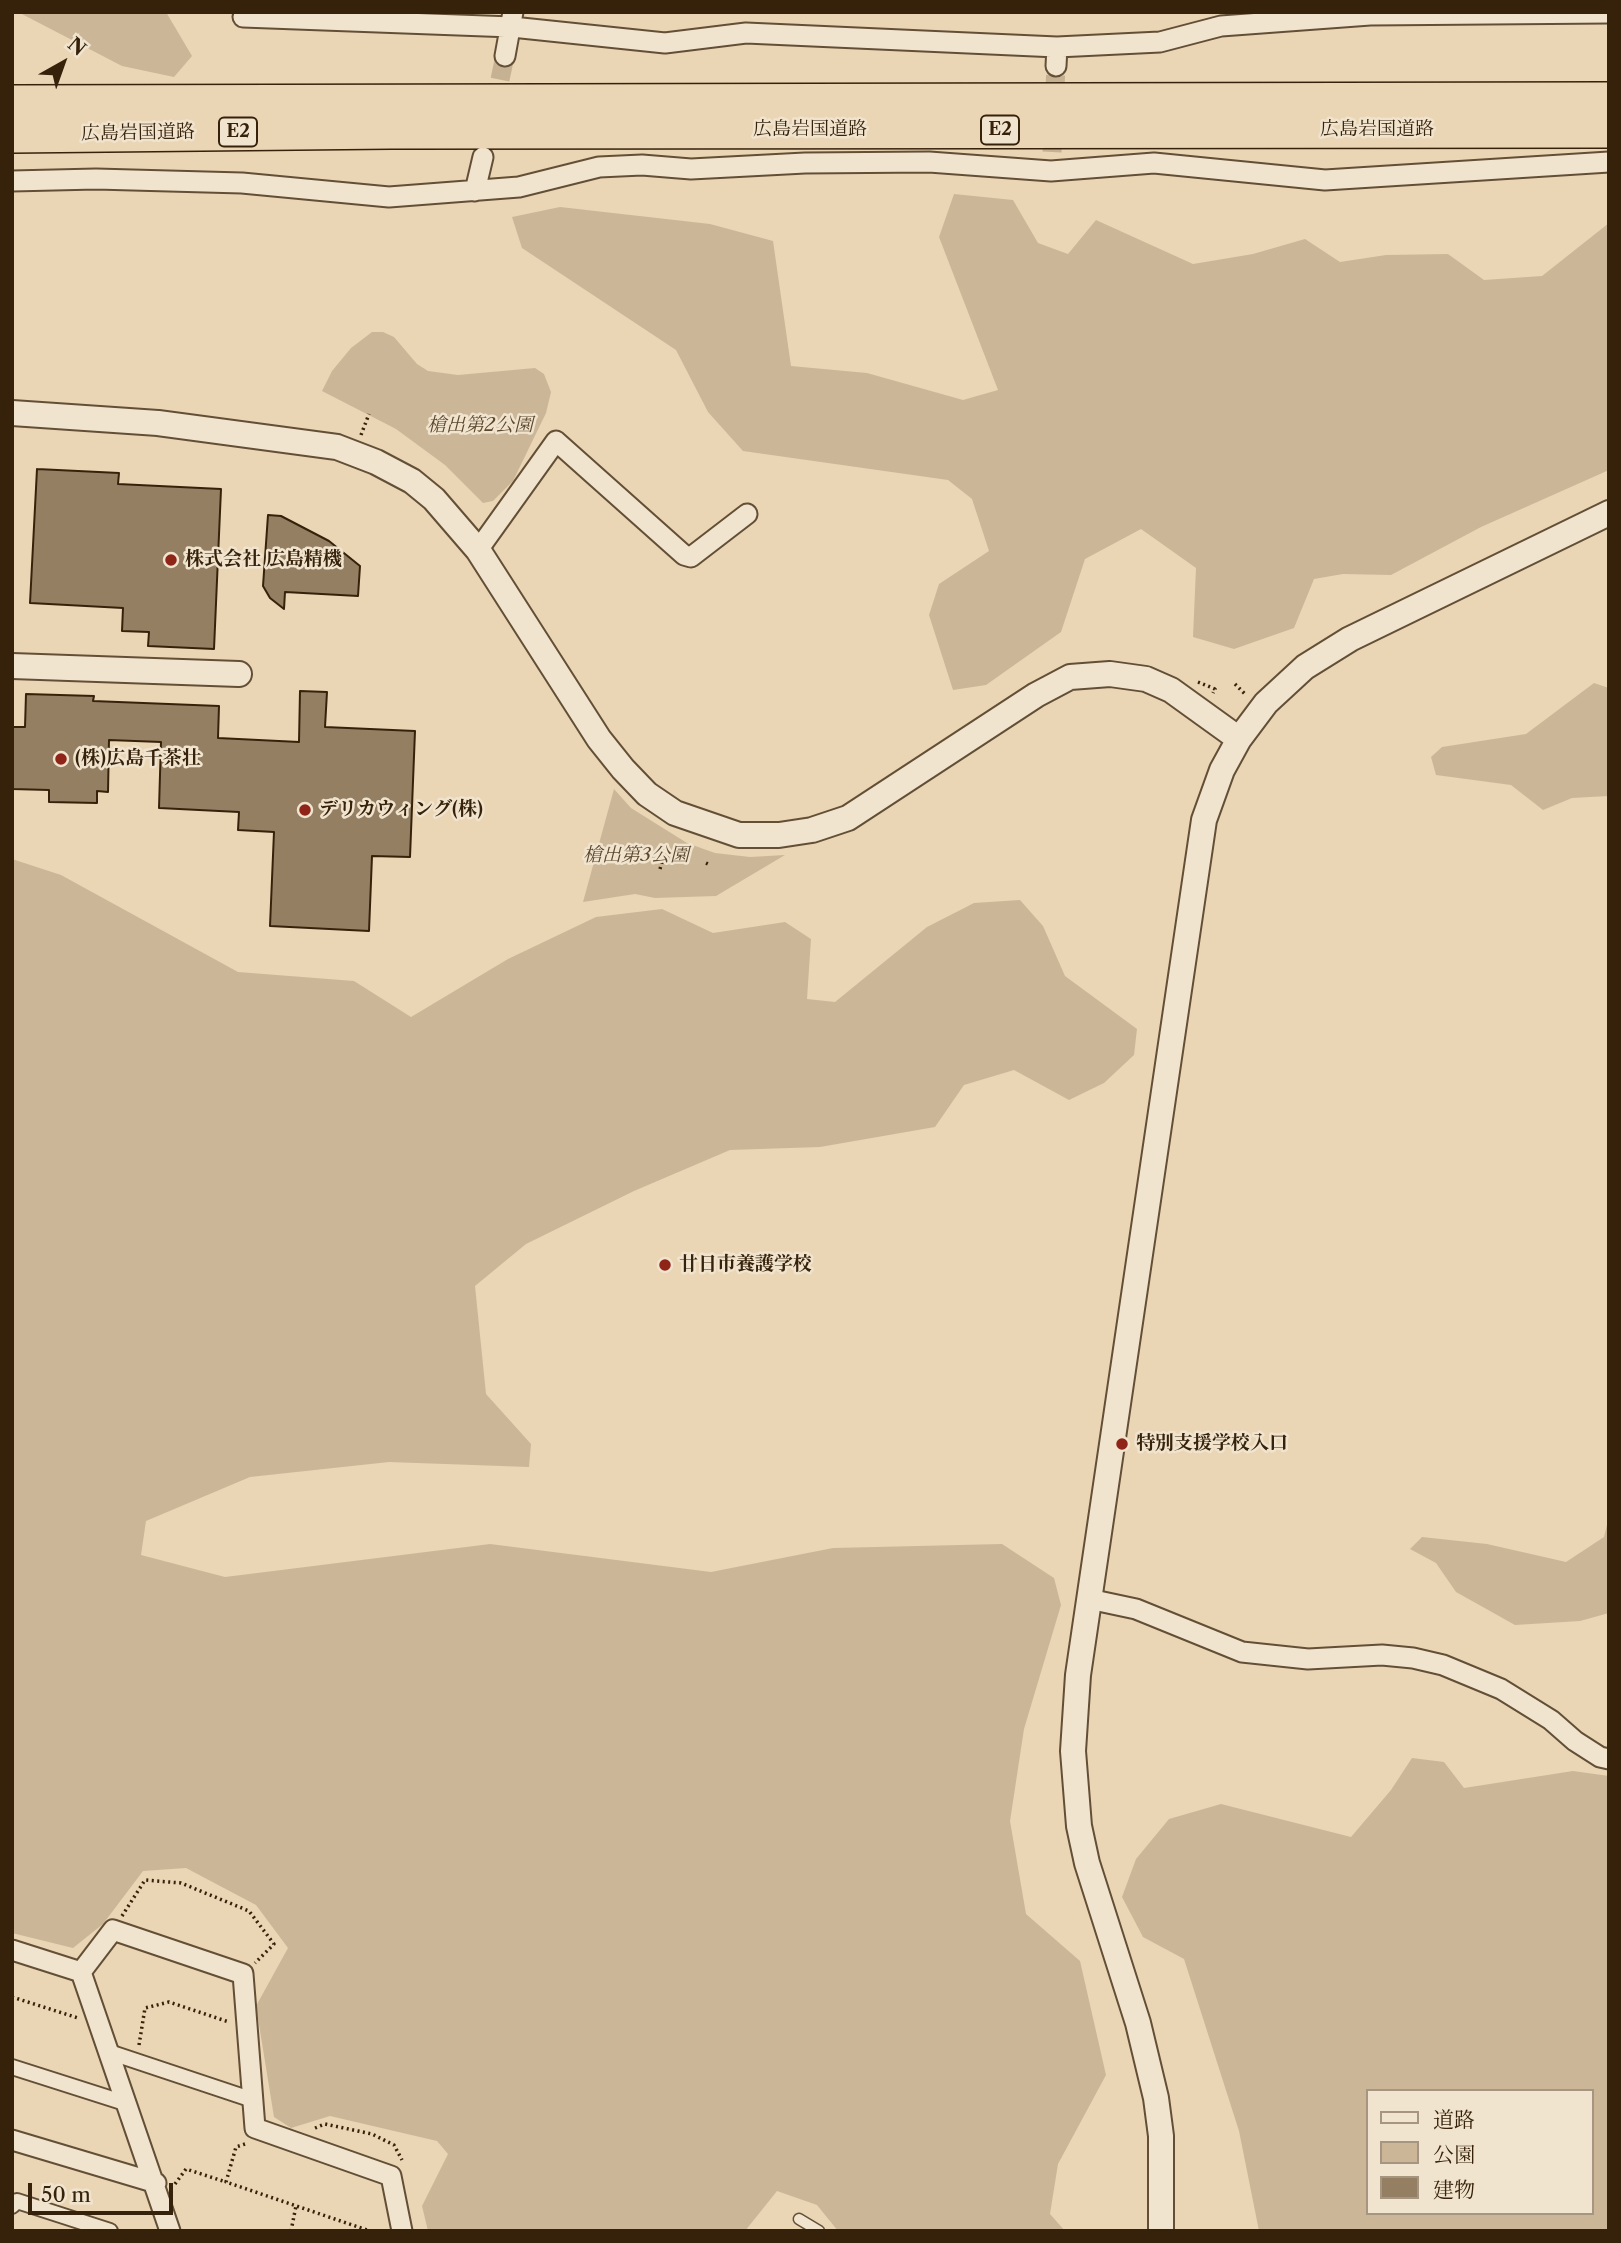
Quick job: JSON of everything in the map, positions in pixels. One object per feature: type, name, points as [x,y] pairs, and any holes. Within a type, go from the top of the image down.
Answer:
[{"type":"highway","name":"広島岩国道路","points":[[12,103],[1609,100]]},
{"type":"highway","name":"広島岩国道路","points":[[12,135],[377,131],[1609,130]]},
{"type":"street","points":[[243,17],[513,20],[665,43],[746,33],[1056,57],[1160,42],[1218,19],[1609,13]]},
{"type":"street","points":[[505,56],[513,20]]},
{"type":"street","points":[[475,191],[483,157]]},
{"type":"street","points":[[12,181],[96,179],[242,183],[389,197],[519,187],[599,167],[642,165],[691,169],[805,163],[1154,163],[1325,180],[1609,162]]},
{"type":"street","points":[[12,413],[158,423],[337,447],[376,462],[412,481],[449,514],[478,550],[599,739],[623,769],[648,794],[675,813],[739,835],[779,835],[812,830],[848,818],[1036,695],[1070,677],[1110,674],[1146,679],[1186,700],[1239,739]]},
{"type":"street","points":[[478,550],[556,441],[684,555],[691,557],[747,514]]},
{"type":"street","points":[[1161,2231],[1161,2136],[1149,2060],[1087,1863],[1075,1788],[1074,1713],[1199,846],[1212,794],[1239,739],[1284,684],[1327,652],[1609,513]]},
{"type":"street","points":[[12,666],[239,674]]},
{"type":"street","points":[[1089,1599],[1136,1609],[1220,1645],[1254,1654],[1308,1659],[1382,1656],[1413,1658],[1443,1665],[1501,1689],[1551,1720],[1575,1741],[1600,1757],[1609,1759]]},
{"type":"street","points":[[81,1972],[113,1930],[243,1974],[255,2128],[391,2176],[402,2231]]},
{"type":"street","points":[[12,1950],[81,1972]]},
{"type":"street","points":[[81,1972],[159,2192],[175,2229]]},
{"type":"street","points":[[110,2052],[253,2100]]},
{"type":"street","points":[[12,2067],[128,2104]]},
{"type":"street","points":[[12,2140],[159,2192]]},
{"type":"street","points":[[12,2206],[17,2201],[110,2231]]},
{"type":"lane","points":[[799,2220],[819,2231]]},
{"type":"path","points":[[351,435],[361,437],[369,414]]},
{"type":"path","points":[[1187,677],[1215,689]]},
{"type":"path","points":[[660,869],[664,856],[675,860]]},
{"type":"path","points":[[113,1930],[145,1880],[181,1884],[249,1911],[274,1944],[243,1974]]},
{"type":"path","points":[[12,1997],[100,2025]]},
{"type":"path","points":[[136,2062],[145,2008],[169,2002],[247,2028]]},
{"type":"path","points":[[226,2182],[236,2147],[325,2124],[372,2134],[394,2145],[406,2169],[393,2185]]},
{"type":"path","points":[[159,2192],[186,2169],[370,2231]]},
{"type":"path","points":[[291,2231],[296,2206]]},
{"type":"green space","points":[[18,12],[166,12],[192,56],[174,77],[122,66]]},
{"type":"green space","points":[[954,194],[1013,200],[1038,243],[1068,254],[1096,220],[1193,264],[1253,254],[1305,239],[1340,262],[1386,255],[1448,254],[1484,280],[1542,276],[1609,223],[1609,470],[1481,527],[1391,575],[1343,574],[1314,579],[1294,628],[1234,649],[1193,637],[1196,568],[1141,529],[1085,559],[1061,632],[986,685],[953,690],[929,615],[939,584],[989,551],[972,499],[948,480],[743,451],[708,412],[676,350],[522,248],[512,217],[560,207],[710,224],[773,241],[791,366],[867,373],[963,400],[998,390],[939,237]]},
{"type":"green space","name":"槍出第2公園","points":[[372,332],[383,332],[394,337],[417,364],[428,371],[458,375],[535,368],[544,374],[551,392],[546,413],[513,481],[493,501],[483,503],[445,465],[396,429],[322,391],[332,371],[351,348]]},
{"type":"green space","points":[[1594,683],[1609,688],[1609,796],[1572,798],[1543,810],[1511,785],[1436,775],[1431,757],[1442,747],[1526,734]]},
{"type":"green space","name":"槍出第3公園","points":[[614,789],[631,808],[687,843],[715,853],[750,857],[785,855],[716,896],[655,898],[635,894],[583,902]]},
{"type":"green space","points":[[12,859],[61,875],[238,972],[354,981],[411,1017],[508,959],[596,917],[662,909],[713,933],[785,922],[811,939],[807,999],[835,1002],[927,927],[974,903],[1020,900],[1043,926],[1065,976],[1137,1029],[1134,1055],[1104,1083],[1069,1100],[1014,1070],[964,1085],[935,1127],[820,1147],[730,1150],[634,1191],[526,1244],[475,1286],[486,1394],[531,1444],[529,1467],[389,1462],[250,1477],[146,1521],[141,1555],[225,1577],[490,1544],[711,1572],[833,1548],[1002,1544],[1054,1578],[1061,1605],[1024,1729],[1010,1821],[1026,1914],[1080,1961],[1106,2075],[1058,2164],[1050,2214],[1065,2231],[838,2231],[817,2205],[777,2191],[745,2231],[428,2231],[422,2206],[448,2154],[437,2141],[330,2116],[291,2128],[274,2117],[256,2006],[288,1948],[256,1905],[186,1868],[143,1871],[103,1924],[73,1948],[12,1933]]},
{"type":"green space","points":[[1609,1517],[1609,1613],[1580,1621],[1515,1625],[1456,1592],[1436,1563],[1410,1549],[1422,1537],[1487,1544],[1566,1562],[1604,1537]]},
{"type":"green space","points":[[1412,1758],[1444,1762],[1464,1788],[1573,1771],[1609,1776],[1609,2231],[1259,2231],[1239,2131],[1184,1959],[1143,1937],[1122,1897],[1136,1859],[1169,1819],[1221,1804],[1351,1837],[1391,1790]]},
{"type":"building","points":[[37,469],[119,473],[118,484],[221,489],[214,649],[148,646],[149,632],[122,631],[123,608],[30,603]]},
{"type":"building","points":[[268,515],[281,516],[329,541],[360,566],[358,596],[285,592],[284,609],[270,598],[263,586]]},
{"type":"building","name":"デリカウィング(株)","points":[[300,691],[327,692],[325,727],[415,731],[410,857],[372,856],[369,931],[270,926],[274,832],[238,830],[239,812],[159,808],[161,742],[109,740],[108,792],[97,791],[97,803],[49,802],[49,790],[12,789],[12,727],[25,727],[26,694],[94,696],[93,701],[219,706],[218,738],[299,742]]},
{"type":"tunnel","points":[[494,108],[505,56]]},
{"type":"tunnel","points":[[1052,152],[1056,66]]},
{"type":"place","name":"株式会社 広島精機","points":[[171,560]]},
{"type":"place","name":"(株)広島千茶壮","points":[[61,759]]},
{"type":"place","name":"デリカウィング(株)","points":[[305,810]]},
{"type":"place","name":"廿日市養護学校","points":[[665,1265]]},
{"type":"place","name":"特別支援学校入口","points":[[1122,1444]]}]
